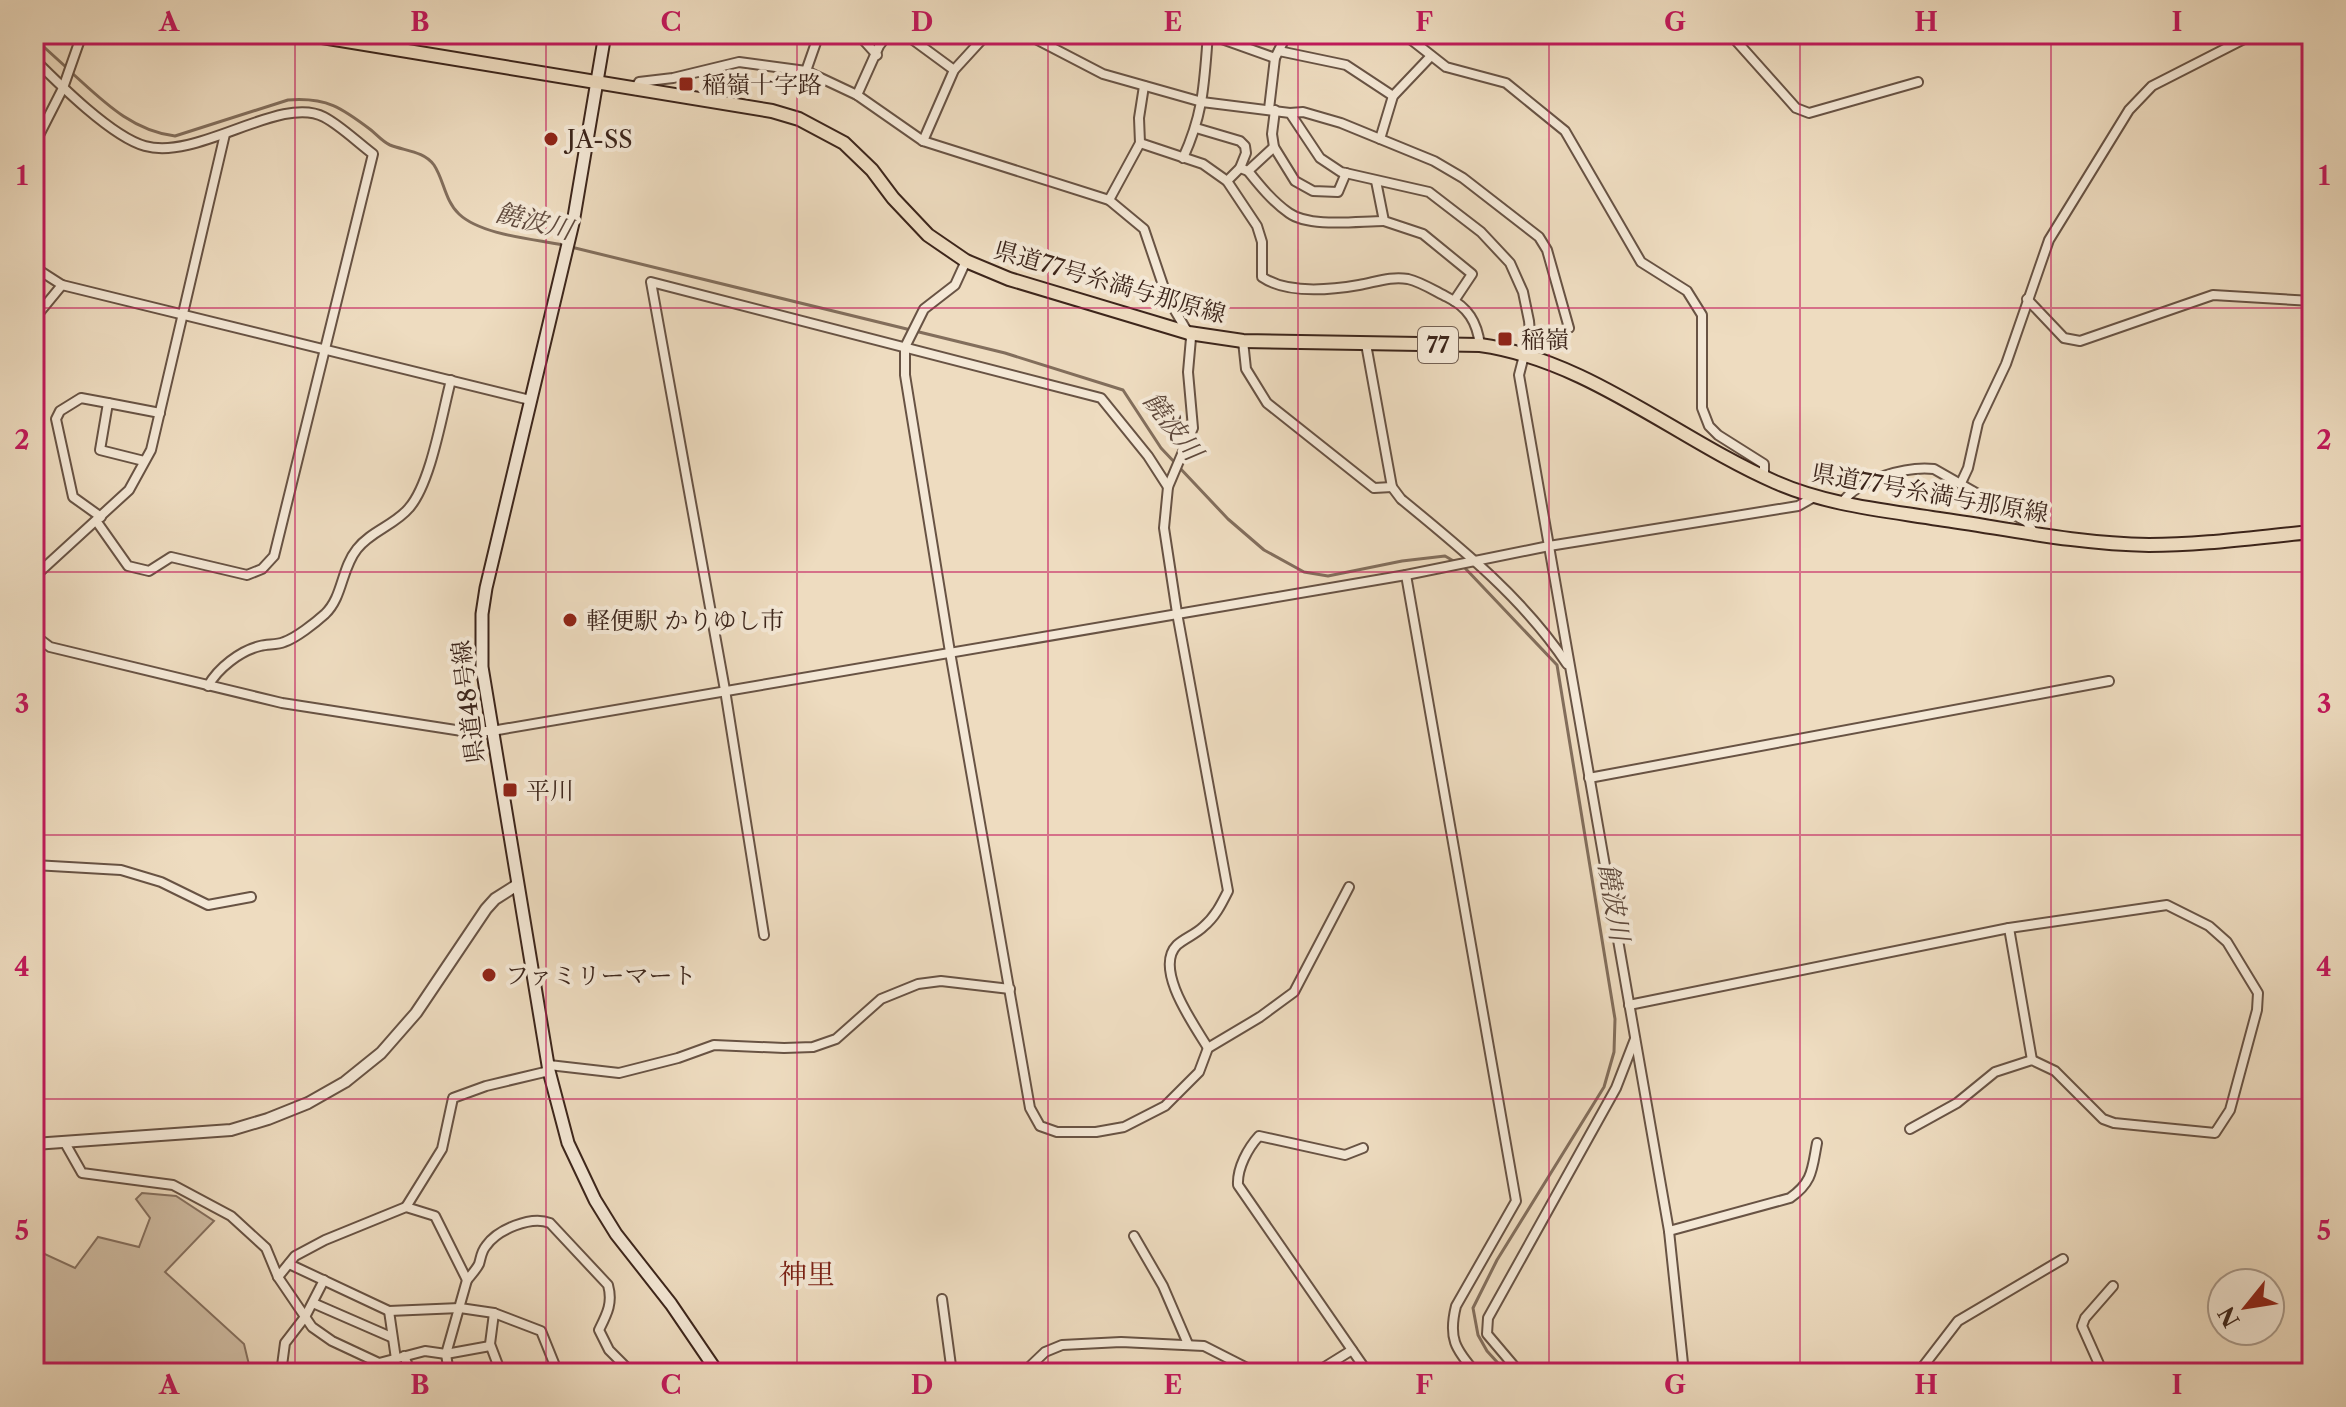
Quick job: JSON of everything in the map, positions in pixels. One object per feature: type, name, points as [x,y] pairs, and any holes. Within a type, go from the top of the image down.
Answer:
[{"type":"main road","name":"県道77号糸満与那原線","points":[[304,34],[374,40],[596,84],[772,111],[825,131],[861,158],[928,235],[966,261],[1009,279],[1189,333],[1243,341],[1480,345],[1523,354],[1621,397],[1764,477],[1814,497],[2095,542],[2149,545],[2312,532]]},
{"type":"main road","name":"県道48号線","points":[[605,34],[573,223],[491,561],[482,614],[482,667],[549,1068],[568,1143],[595,1200],[616,1234],[671,1304],[718,1373]]},
{"type":"street","points":[[34,145],[63,88],[82,34]]},
{"type":"street","points":[[806,71],[819,34]]},
{"type":"street","points":[[858,34],[877,55]]},
{"type":"street","points":[[857,95],[879,46],[888,34]]},
{"type":"street","points":[[905,34],[954,70]]},
{"type":"street","points":[[923,141],[954,70],[987,34]]},
{"type":"street","points":[[1026,34],[1103,74],[1202,102],[1303,112],[1434,161],[1463,178],[1539,237],[1547,250],[1569,328]]},
{"type":"street","points":[[1183,158],[1196,128],[1202,102],[1208,34],[1277,54],[1346,65],[1393,96]]},
{"type":"street","points":[[1287,34],[1277,54],[1272,109],[1274,147],[1295,181],[1313,191],[1338,192],[1346,173]]},
{"type":"street","points":[[1404,34],[1446,67],[1506,83],[1565,131],[1641,262],[1687,291],[1702,315],[1703,416],[1718,435],[1764,464],[1764,477]]},
{"type":"street","points":[[1730,34],[1796,108],[1809,113],[1918,82]]},
{"type":"street","points":[[1961,483],[1968,468],[1978,423],[2006,364],[2049,240],[2129,110],[2152,86],[2254,34]]},
{"type":"street","points":[[1380,139],[1393,96],[1431,56]]},
{"type":"street","points":[[34,59],[63,88],[117,131],[145,146],[186,147],[290,112],[321,115],[373,154],[274,556],[262,569],[247,575],[171,557],[149,571],[128,566],[99,520],[73,497],[56,419],[60,411],[81,398],[160,413]]},
{"type":"street","points":[[635,90],[639,82],[673,78],[739,62],[806,71],[857,95],[923,141],[1109,200],[1144,229],[1167,297],[1191,338],[1188,372],[1193,428],[1168,487],[1164,528],[1228,891],[1217,913],[1172,952],[1170,964],[1173,987],[1208,1048]]},
{"type":"street","points":[[1109,200],[1140,143],[1139,118],[1144,86]]},
{"type":"street","points":[[1290,113],[1320,158],[1346,173],[1429,192],[1481,232],[1510,263],[1523,292],[1530,332],[1519,375],[1669,1231],[1684,1373]]},
{"type":"street","points":[[1196,128],[1240,141],[1246,153],[1244,170]]},
{"type":"street","points":[[34,577],[129,490],[151,450],[225,134]]},
{"type":"street","points":[[1140,143],[1203,164],[1227,181],[1257,226],[1262,242],[1262,277],[1267,281],[1321,289],[1391,278],[1411,280],[1463,306],[1478,332],[1480,345]]},
{"type":"street","points":[[1227,181],[1274,147]]},
{"type":"street","points":[[1244,170],[1291,215],[1309,221],[1384,221],[1423,234],[1472,274],[1454,301]]},
{"type":"street","points":[[1376,181],[1384,221]]},
{"type":"street","points":[[966,261],[955,285],[924,309],[905,347],[905,375],[1030,1108],[1040,1126],[1057,1132],[1096,1132],[1124,1127],[1165,1106],[1199,1072],[1208,1048],[1294,992],[1349,887]]},
{"type":"street","points":[[34,267],[62,285],[530,400]]},
{"type":"street","points":[[764,935],[725,690],[651,282],[1101,398],[1148,456],[1168,487]]},
{"type":"street","points":[[34,319],[62,285]]},
{"type":"street","points":[[2027,299],[2064,338],[2080,341],[2213,295],[2312,301]]},
{"type":"street","points":[[1243,341],[1246,369],[1267,403],[1374,488],[1392,487]]},
{"type":"street","points":[[1366,344],[1392,487],[1401,499],[1476,561],[1551,639],[1570,668]]},
{"type":"street","points":[[208,686],[213,676],[239,655],[258,646],[285,642],[325,614],[337,597],[346,565],[358,547],[411,507],[422,487],[451,380]]},
{"type":"street","points":[[108,403],[100,450],[144,461]]},
{"type":"street","points":[[1842,503],[1848,494],[1908,468],[1934,469],[2027,522],[2035,534]]},
{"type":"street","points":[[34,635],[50,647],[324,711],[462,731],[492,731],[1406,575],[1549,546],[1798,506],[1814,497]]},
{"type":"street","points":[[1406,575],[1516,1201],[1456,1306],[1451,1324],[1453,1342],[1476,1373]]},
{"type":"street","points":[[1589,778],[2109,681]]},
{"type":"street","points":[[34,865],[121,870],[161,882],[208,905],[251,897]]},
{"type":"street","points":[[34,1144],[231,1130],[308,1103],[345,1082],[381,1053],[416,1013],[486,909],[517,885]]},
{"type":"street","points":[[1629,1005],[2009,928],[2167,905],[2209,926],[2227,942],[2258,993],[2257,1010],[2230,1110],[2215,1133],[2114,1123],[2103,1119],[2055,1071],[2032,1060],[1995,1072],[1957,1103],[1910,1129]]},
{"type":"street","points":[[2009,928],[2032,1060]]},
{"type":"street","points":[[278,1277],[295,1256],[325,1240],[406,1207],[442,1149],[453,1098],[549,1068],[619,1073],[714,1045],[813,1047],[836,1039],[881,999],[918,984],[941,981],[1010,989]]},
{"type":"street","points":[[1520,1373],[1487,1334],[1488,1318],[1616,1088],[1635,1038]]},
{"type":"street","points":[[1363,1148],[1355,1154],[1345,1155],[1259,1136],[1250,1146],[1237,1178],[1238,1185],[1368,1373]]},
{"type":"street","points":[[65,1143],[82,1173],[173,1185],[231,1216],[266,1248],[278,1277],[312,1327],[332,1341],[379,1363],[425,1351],[446,1354],[490,1346]]},
{"type":"street","points":[[1669,1231],[1790,1198],[1805,1188],[1810,1178],[1817,1143]]},
{"type":"street","points":[[406,1207],[435,1216],[467,1280]]},
{"type":"street","points":[[449,1373],[446,1354],[467,1280],[478,1266],[483,1249],[491,1240],[525,1221],[536,1219],[550,1223],[608,1285],[611,1298],[609,1309],[599,1330],[609,1350],[632,1373]]},
{"type":"street","points":[[1134,1236],[1163,1286],[1188,1344]]},
{"type":"street","points":[[1918,1373],[1958,1321],[2063,1259]]},
{"type":"street","points":[[289,1264],[389,1311],[460,1308],[494,1313],[541,1331],[558,1373]]},
{"type":"street","points":[[281,1373],[285,1343],[305,1317],[324,1280]]},
{"type":"street","points":[[2103,1373],[2082,1326],[2085,1318],[2113,1286]]},
{"type":"street","points":[[942,1299],[952,1373]]},
{"type":"street","points":[[313,1303],[391,1337]]},
{"type":"street","points":[[389,1311],[391,1337],[411,1373]]},
{"type":"street","points":[[494,1313],[489,1331],[490,1346],[501,1373]]},
{"type":"street","points":[[1023,1373],[1045,1352],[1062,1345],[1121,1342],[1204,1346],[1257,1373]]},
{"type":"street","points":[[1315,1373],[1352,1350]]},
{"type":"street","points":[[373,1373],[379,1363]]},
{"type":"shaded area","points":[[142,1193],[176,1196],[214,1221],[165,1272],[244,1344],[251,1373],[34,1373],[34,1249],[75,1268],[98,1237],[139,1247],[150,1218],[136,1199]]},
{"type":"waterway","name":"饒波川","points":[[34,38],[67,68]]},
{"type":"waterway","name":"饒波川","points":[[72,73],[132,121],[175,136],[288,100],[324,102],[351,116],[387,144],[430,160],[451,203],[469,221],[508,235],[563,245]]},
{"type":"waterway","name":"饒波川","points":[[571,247],[1005,353],[1123,390],[1161,448],[1228,519],[1264,550],[1304,572],[1328,576],[1445,556],[1457,563]]},
{"type":"waterway","name":"饒波川","points":[[1464,567],[1557,665],[1615,1019],[1614,1052],[1604,1087],[1497,1260],[1473,1308],[1478,1335],[1487,1351],[1507,1373]]},
{"type":"place","name":"稲嶺十字路","points":[[686,84]]},
{"type":"place","name":"JA-SS","points":[[551,139]]},
{"type":"place","name":"稲嶺","points":[[1505,339]]},
{"type":"place","name":"軽便駅 かりゆし市","points":[[570,620]]},
{"type":"place","name":"平川","points":[[510,790]]},
{"type":"place","name":"ファミリーマート","points":[[489,975]]},
{"type":"district","name":"神里","points":[[807,1274]]}]
